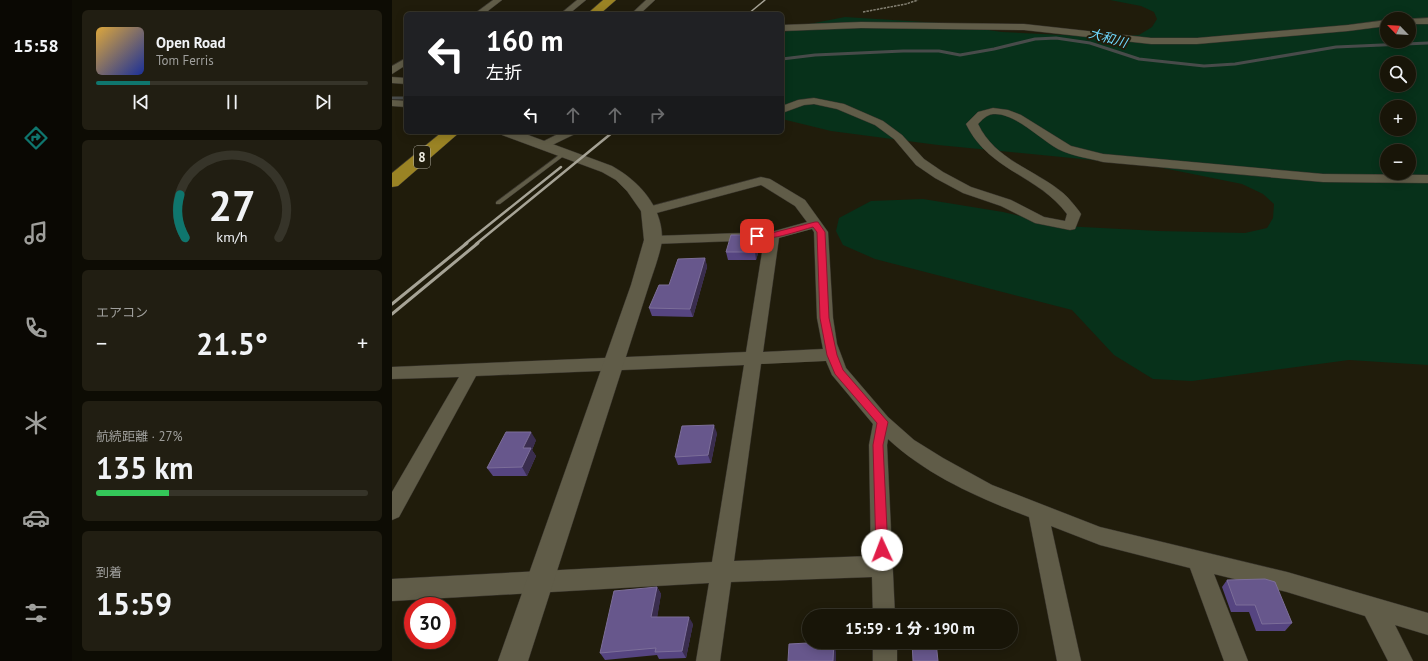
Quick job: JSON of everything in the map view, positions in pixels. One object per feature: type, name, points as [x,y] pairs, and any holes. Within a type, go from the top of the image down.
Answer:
[{"type":"highway","points":[[595,12],[610,0]]},
{"type":"highway","name":"8","points":[[392,182],[450,134]]},
{"type":"street","points":[[481,12],[498,0]]},
{"type":"street","points":[[567,12],[582,0]]},
{"type":"street","points":[[637,12],[651,0]]},
{"type":"street","points":[[1416,21],[1428,22]]},
{"type":"street","points":[[784,28],[861,25],[1017,27],[1060,30],[1151,41],[1190,41],[1380,24]]},
{"type":"street","points":[[392,71],[404,62]]},
{"type":"street","points":[[392,80],[404,81]]},
{"type":"street","points":[[784,109],[802,102],[814,101],[840,106],[879,123],[898,137],[920,162],[960,186],[1006,203],[1040,220],[1070,226],[1074,214],[1058,196],[991,151],[975,133],[972,124],[977,117],[987,111],[1012,115],[1021,118],[1061,146],[1080,153],[1103,158],[1323,178],[1428,178]]},
{"type":"street","points":[[392,104],[404,104]]},
{"type":"street","points":[[513,134],[563,154],[607,169],[621,177],[633,188],[649,211],[653,240],[640,285],[513,661]]},
{"type":"street","points":[[542,146],[567,134]]},
{"type":"street","points":[[649,211],[761,182],[766,182],[800,203],[821,232],[825,318],[832,355],[838,372],[882,422],[907,445],[936,464],[985,491],[1100,536],[1287,582],[1428,624]]},
{"type":"street","points":[[653,240],[772,236],[815,224]]},
{"type":"street","points":[[708,661],[755,358],[772,236]]},
{"type":"street","points":[[392,373],[832,355]]},
{"type":"street","points":[[392,510],[471,370]]},
{"type":"street","points":[[882,422],[878,445],[884,609]]},
{"type":"street","points":[[1038,512],[1069,661]]},
{"type":"street","points":[[1198,560],[1236,661]]},
{"type":"street","points":[[392,590],[721,572],[883,566]]},
{"type":"street","points":[[1373,608],[1401,661]]},
{"type":"street","points":[[885,649],[885,661]]},
{"type":"lane","points":[[498,203],[563,154]]},
{"type":"green space","points":[[1110,0],[1428,0],[1428,365],[1349,360],[1192,381],[1153,379],[1114,355],[1072,310],[875,259],[843,245],[836,231],[839,218],[871,201],[923,199],[1003,212],[1063,226],[1159,231],[1245,233],[1267,228],[1273,218],[1274,204],[1263,194],[1242,184],[1153,166],[938,145],[831,131],[784,119],[784,32],[804,25],[845,17],[940,23],[1002,32],[1104,37],[1139,35],[1152,27],[1157,19],[1154,12],[1141,6]]},
{"type":"building","points":[[731,235],[759,235],[755,252],[726,252]]},
{"type":"building","points":[[705,258],[690,309],[649,308],[659,285],[669,285],[678,259]]},
{"type":"building","points":[[714,425],[708,455],[675,457],[682,426]]},
{"type":"building","points":[[506,432],[531,432],[523,448],[531,448],[522,467],[487,468]]},
{"type":"building","points":[[1265,579],[1275,582],[1292,623],[1262,624],[1255,605],[1236,605],[1227,580]]},
{"type":"building","points":[[657,587],[651,617],[689,617],[682,651],[655,652],[656,648],[600,653],[614,591]]},
{"type":"building","points":[[802,643],[802,649],[834,649],[833,661],[788,661],[789,644]]},
{"type":"building","points":[[912,649],[937,649],[938,661],[913,661]]},
{"type":"waterway","name":"大和川","points":[[784,59],[815,55],[903,51],[939,51],[960,55],[994,49],[1035,39],[1056,38],[1090,43],[1139,59],[1204,66],[1235,64],[1336,47],[1428,43]]},
{"type":"waterway","name":"大和川","points":[[392,98],[404,98]]},
{"type":"railway","points":[[750,12],[765,0]]},
{"type":"railway","points":[[476,244],[611,134]]},
{"type":"railway","points":[[465,244],[561,167]]},
{"type":"railway","points":[[392,304],[467,243]]},
{"type":"railway","points":[[392,314],[478,243]]},
{"type":"route","points":[[757,236],[772,236],[815,224],[821,232],[825,318],[832,355],[838,372],[882,422],[878,445],[882,550]]}]
